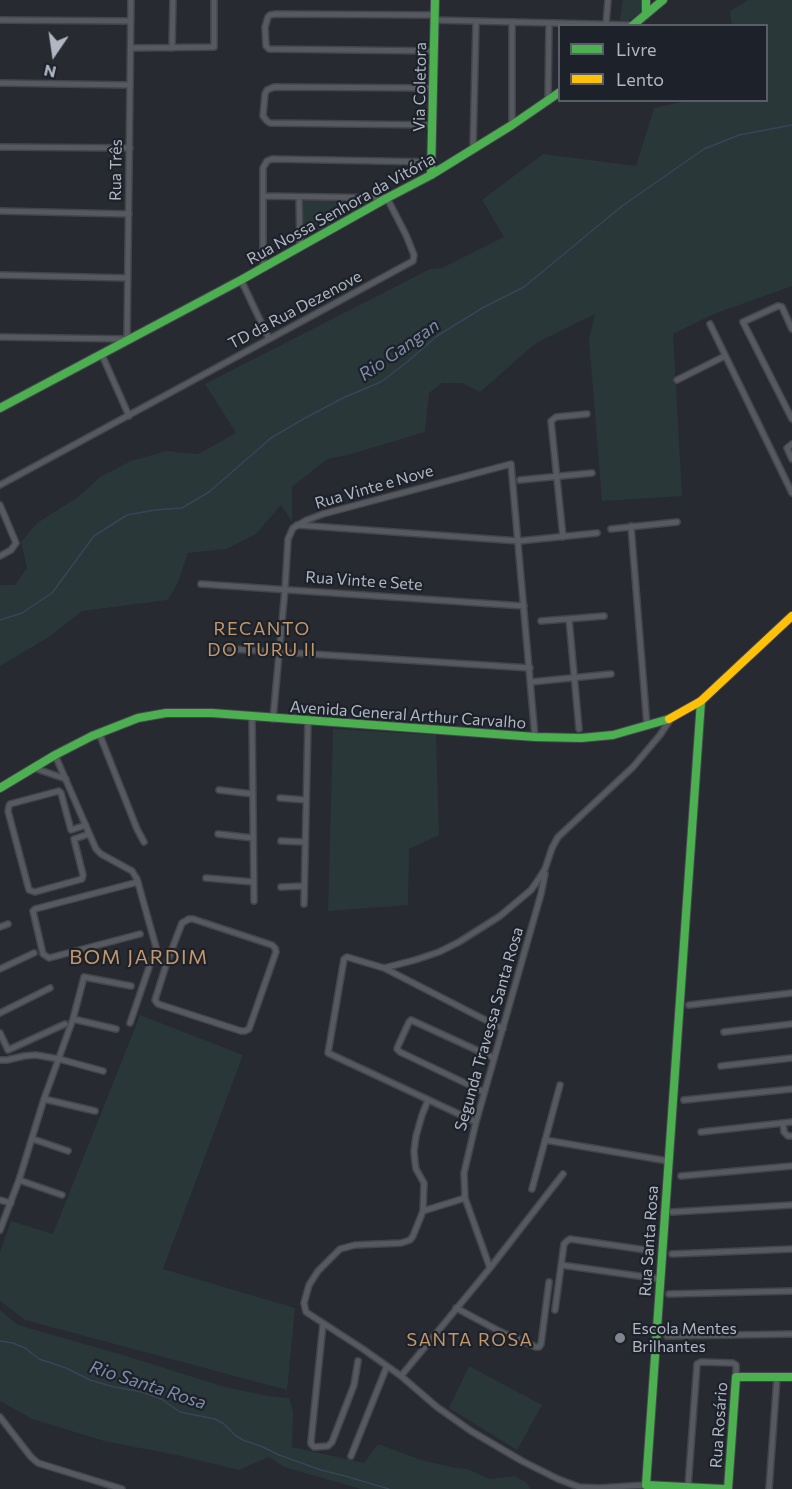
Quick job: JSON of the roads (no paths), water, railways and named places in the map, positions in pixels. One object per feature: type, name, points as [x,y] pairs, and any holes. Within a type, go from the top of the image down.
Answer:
[{"type":"street","name":"Rua Três","points":[[129,340],[131,0]]},
{"type":"street","points":[[172,48],[173,0]]},
{"type":"street","points":[[131,48],[214,47],[214,0]]},
{"type":"street","name":"Via Coletora","points":[[431,175],[435,0]]},
{"type":"street","points":[[434,51],[272,50],[266,46],[265,22],[270,15],[276,14],[606,24],[608,0]]},
{"type":"street","points":[[646,0],[650,5],[660,2]]},
{"type":"street","points":[[646,0],[646,14]]},
{"type":"street","points":[[633,24],[660,2]]},
{"type":"street","points":[[0,20],[131,21]]},
{"type":"street","points":[[473,150],[476,21]]},
{"type":"street","points":[[512,22],[512,125]]},
{"type":"street","points":[[549,22],[549,101]]},
{"type":"street","points":[[0,83],[130,85]]},
{"type":"street","points":[[432,125],[270,123],[263,116],[267,90],[274,87],[433,88]]},
{"type":"street","name":"Rua Nossa Senhora da Vitória","points":[[0,408],[241,280],[431,175],[558,94]]},
{"type":"street","points":[[0,147],[130,148]]},
{"type":"street","points":[[263,268],[263,168],[272,159],[432,162]]},
{"type":"street","points":[[263,196],[387,198]]},
{"type":"street","points":[[298,197],[300,246]]},
{"type":"street","name":"TD da Rua Dezenove","points":[[0,485],[413,261],[410,246],[387,198]]},
{"type":"street","points":[[0,211],[129,214]]},
{"type":"street","points":[[0,275],[128,278]]},
{"type":"street","points":[[241,280],[269,339]]},
{"type":"street","points":[[792,329],[782,307],[778,306],[743,322],[792,419]]},
{"type":"street","points":[[710,324],[792,493]]},
{"type":"street","name":"Rua Nossa Senhora da Vitória","points":[[0,338],[129,340]]},
{"type":"street","points":[[102,355],[129,416]]},
{"type":"street","points":[[677,380],[725,356]]},
{"type":"street","points":[[563,537],[551,424],[552,419],[556,417],[587,414]]},
{"type":"street","points":[[792,444],[788,448],[792,459]]},
{"type":"street","name":"Rua Vinte e Nove","points":[[273,719],[288,539],[297,525],[323,514],[511,464],[519,542]]},
{"type":"street","points":[[520,480],[592,473]]},
{"type":"street","points":[[0,505],[16,543],[11,550],[0,556]]},
{"type":"street","points":[[611,529],[676,522]]},
{"type":"street","points":[[297,525],[519,542],[597,533]]},
{"type":"street","points":[[632,526],[646,726]]},
{"type":"street","points":[[519,542],[536,737]]},
{"type":"street","name":"Rua Vinte e Sete","points":[[201,584],[524,606]]},
{"type":"street","points":[[541,621],[604,615]]},
{"type":"street","name":"Avenida General Arthur Carvalho","points":[[0,788],[55,755],[138,718],[155,714],[213,713],[308,722],[536,737],[613,735],[672,718],[701,701],[792,616]]},
{"type":"street","points":[[569,619],[579,729]]},
{"type":"street","points":[[217,648],[530,668]]},
{"type":"street","points":[[531,682],[610,674]]},
{"type":"street","name":"Rua Santa Rosa","points":[[646,1485],[686,882],[701,701]]},
{"type":"street","points":[[252,717],[254,901]]},
{"type":"street","points":[[384,968],[439,952],[472,935],[500,916],[531,890],[545,869],[558,837],[633,767],[672,718]]},
{"type":"street","points":[[304,904],[308,722]]},
{"type":"street","points":[[99,734],[136,829],[144,842]]},
{"type":"street","points":[[55,755],[98,851],[132,871],[138,882],[156,947],[130,1023]]},
{"type":"street","points":[[33,768],[66,779]]},
{"type":"street","points":[[219,790],[253,794]]},
{"type":"street","points":[[59,791],[71,830],[83,878],[35,892],[30,891],[8,811],[9,806],[59,791]]},
{"type":"street","points":[[280,798],[306,800]]},
{"type":"street","points":[[71,830],[86,825]]},
{"type":"street","points":[[74,839],[89,834]]},
{"type":"street","points":[[218,834],[254,838]]},
{"type":"street","points":[[280,841],[305,842]]},
{"type":"street","name":"Segunda Travessa Santa Rosa","points":[[490,1268],[465,1198],[466,1163],[541,894],[545,869]]},
{"type":"street","points":[[206,878],[254,882]]},
{"type":"street","points":[[138,882],[33,911],[43,954],[47,958],[140,934]]},
{"type":"street","points":[[281,887],[304,886]]},
{"type":"street","points":[[189,919],[272,945],[276,952],[249,1029],[240,1031],[158,1004],[155,996],[167,962],[182,923],[189,919]]},
{"type":"street","points":[[0,927],[8,924]]},
{"type":"street","points":[[0,969],[34,953]]},
{"type":"street","points":[[154,956],[167,962]]},
{"type":"street","points":[[476,1122],[328,1053],[345,958],[384,968],[503,1029]]},
{"type":"street","points":[[0,1230],[20,1180],[73,1019],[84,977],[131,986]]},
{"type":"street","points":[[0,1013],[50,988]]},
{"type":"street","points":[[689,1005],[792,993]]},
{"type":"street","points":[[73,1019],[116,1029]]},
{"type":"street","points":[[484,1092],[400,1052],[398,1046],[411,1020],[494,1058]]},
{"type":"street","points":[[0,1033],[8,1050],[65,1024]]},
{"type":"street","points":[[724,1032],[792,1024]]},
{"type":"street","points":[[0,1059],[7,1060],[29,1055],[59,1059],[103,1071]]},
{"type":"street","points":[[721,1066],[792,1058]]},
{"type":"street","points":[[532,1190],[560,1085]]},
{"type":"street","points":[[684,1100],[792,1089]]},
{"type":"street","points":[[45,1099],[95,1111]]},
{"type":"street","points":[[428,1100],[416,1136],[414,1151],[416,1169],[424,1183],[423,1211],[410,1240],[401,1243],[347,1246],[340,1249],[318,1271],[309,1286],[304,1303],[306,1312],[401,1376],[436,1407],[471,1431],[558,1479],[588,1488],[646,1485],[667,1488],[723,1489]]},
{"type":"street","points":[[701,1132],[792,1122]]},
{"type":"street","points":[[783,1123],[786,1135],[792,1136]]},
{"type":"street","points":[[33,1139],[68,1151]]},
{"type":"street","points":[[545,1140],[668,1161]]},
{"type":"street","points":[[681,1176],[792,1166]]},
{"type":"street","points":[[401,1376],[490,1268],[563,1174]]},
{"type":"street","points":[[20,1180],[62,1195]]},
{"type":"street","points":[[423,1211],[465,1198]]},
{"type":"street","points":[[0,1200],[11,1203]]},
{"type":"street","points":[[672,1212],[792,1205]]},
{"type":"street","points":[[555,1310],[564,1244],[570,1239],[646,1250]]},
{"type":"street","points":[[672,1254],[792,1249]]},
{"type":"street","points":[[561,1265],[660,1279]]},
{"type":"street","points":[[456,1308],[501,1332],[536,1347],[540,1346],[549,1282]]},
{"type":"street","points":[[669,1294],[792,1290]]},
{"type":"street","points":[[323,1324],[312,1446],[328,1446],[332,1442],[353,1391],[358,1361]]},
{"type":"street","points":[[667,1336],[792,1334]]},
{"type":"street","name":"Rua Rosário","points":[[688,1487],[697,1364],[701,1362],[736,1365],[728,1489]]},
{"type":"street","points":[[351,1456],[387,1366]]},
{"type":"street","points":[[736,1377],[792,1377]]},
{"type":"street","points":[[769,1489],[777,1377]]},
{"type":"street","points":[[0,1417],[34,1461],[122,1489]]},
{"type":"waterway","name":"Rio Gangan","points":[[0,620],[22,613],[52,593],[94,536],[127,515],[182,508],[209,492],[271,438],[345,397],[381,382],[437,336],[484,307],[524,287],[622,206],[704,149],[739,135],[792,125]]},
{"type":"waterway","name":"Rio Santa Rosa","points":[[0,1341],[25,1348],[39,1359],[66,1368],[90,1380],[142,1392],[161,1399],[180,1412],[215,1419],[243,1440],[279,1455],[321,1470],[389,1489]]},
{"type":"place","name":"Escola Mentes Brilhantes","points":[[620,1338]]},
{"type":"district","name":"RECANTO DO TURU II","points":[[262,639]]},
{"type":"district","name":"BOM JARDIM","points":[[139,957]]},
{"type":"district","name":"SANTA ROSA","points":[[470,1340]]}]
